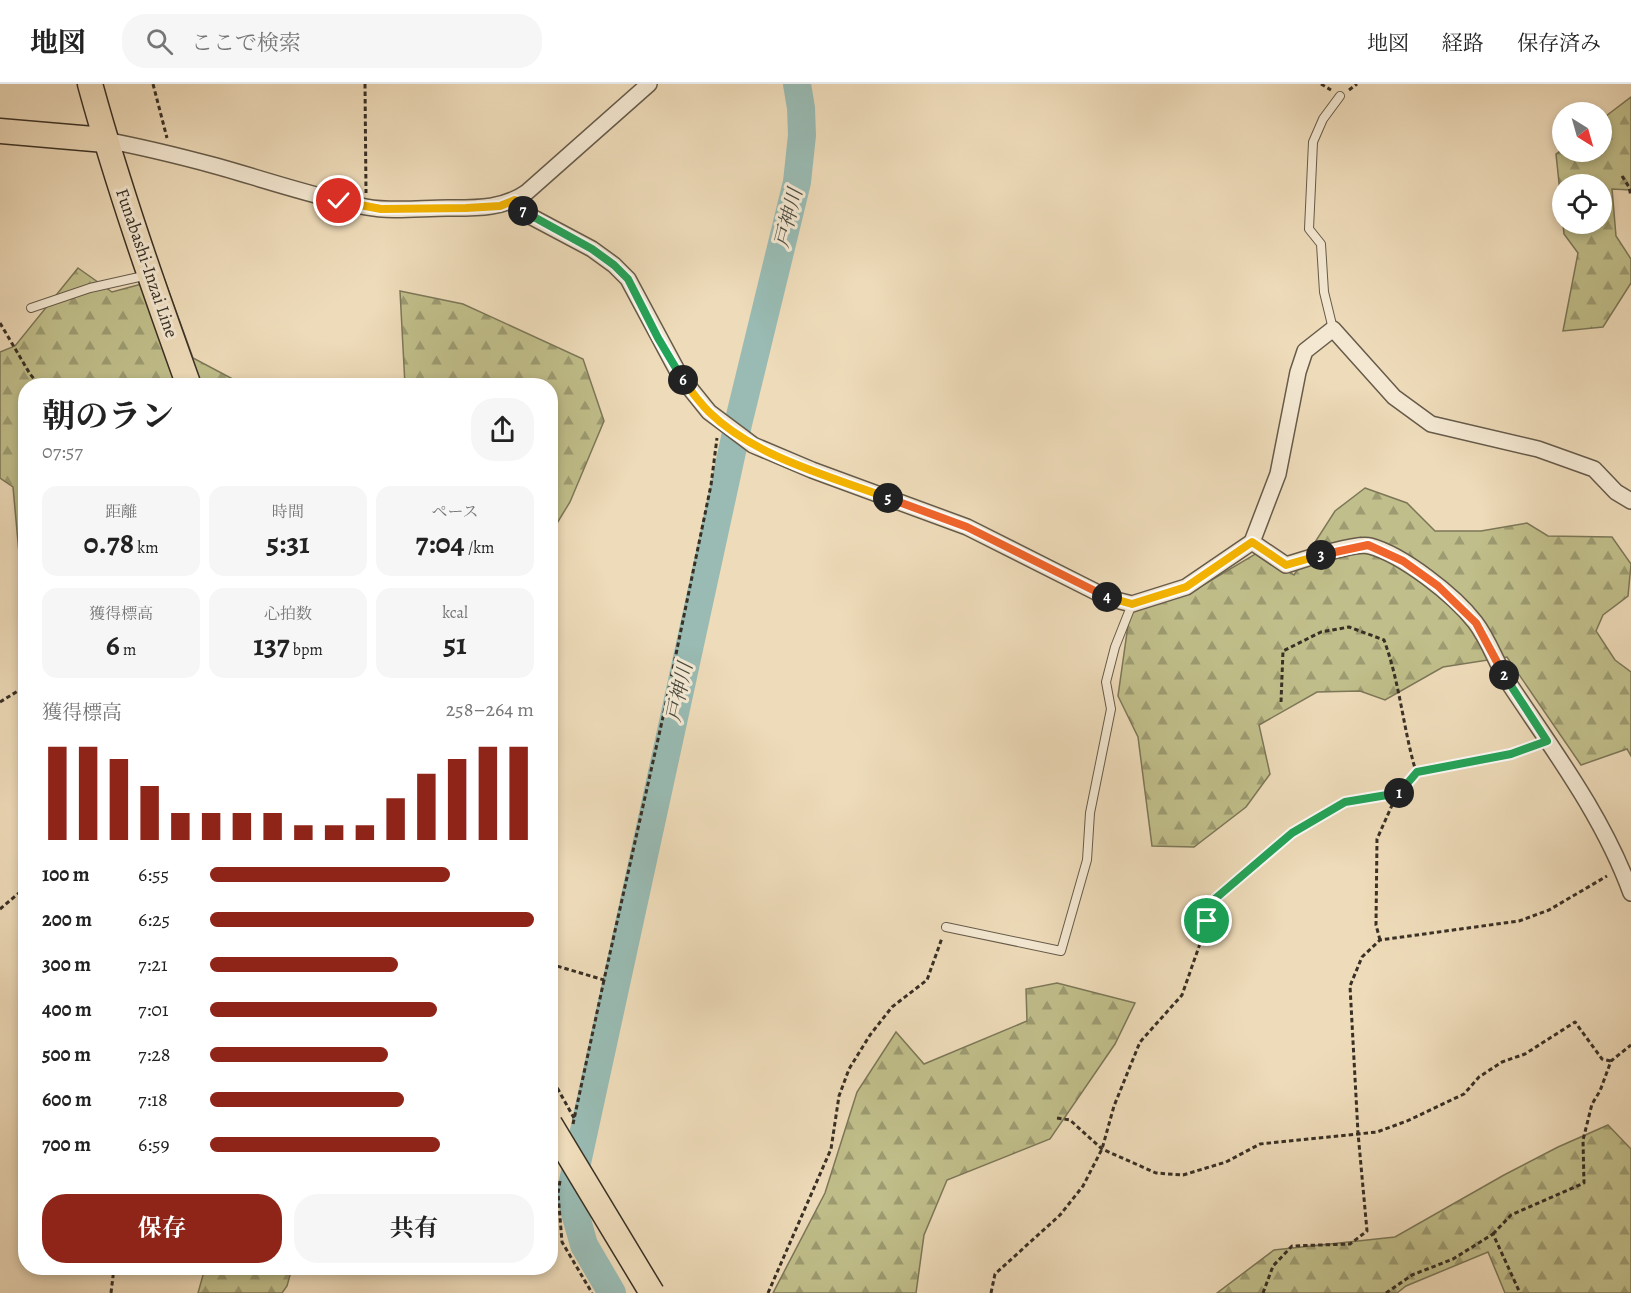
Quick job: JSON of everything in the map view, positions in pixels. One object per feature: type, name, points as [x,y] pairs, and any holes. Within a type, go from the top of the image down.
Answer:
[{"type":"main road","points":[[0,131],[105,140],[90,84]]},
{"type":"main road","name":"Funabashi-Inzai Line","points":[[105,140],[149,275],[186,378]]},
{"type":"main road","points":[[558,1137],[652,1293]]},
{"type":"street","points":[[105,140],[172,154],[288,188],[366,207],[381,209],[500,206],[527,192],[649,84]]},
{"type":"street","points":[[515,200],[520,208],[530,216],[592,249],[628,279],[680,376],[709,412],[753,445],[812,470],[967,527],[1108,598],[1132,604],[1186,587],[1252,542],[1278,474],[1298,372],[1305,351],[1334,328],[1394,397],[1431,424],[1538,448],[1594,469],[1616,492],[1631,501]]},
{"type":"street","points":[[1252,542],[1286,565],[1336,550],[1368,545],[1403,561],[1438,586],[1476,623],[1502,671],[1572,776],[1622,869],[1631,893]]},
{"type":"lane","points":[[1334,328],[1324,292],[1321,244],[1309,229],[1313,142],[1323,119],[1340,96]]},
{"type":"lane","points":[[31,308],[90,288],[149,275]]},
{"type":"lane","points":[[946,927],[1061,951],[1087,860],[1090,813],[1111,709],[1106,682],[1115,647],[1132,604]]},
{"type":"path","points":[[153,84],[172,154]]},
{"type":"path","points":[[365,84],[366,207]]},
{"type":"path","points":[[1622,176],[1630,186],[1631,196]]},
{"type":"path","points":[[0,323],[33,378]]},
{"type":"path","points":[[558,966],[604,980],[663,717],[711,485],[718,434],[723,424]]},
{"type":"path","points":[[1281,702],[1283,651],[1321,632],[1349,627],[1384,640],[1392,663],[1407,742],[1417,772]]},
{"type":"path","points":[[0,702],[18,691]]},
{"type":"path","points":[[1380,940],[1376,925],[1377,839],[1397,794],[1417,772],[1511,754],[1547,741]]},
{"type":"path","points":[[991,1293],[995,1274],[1060,1215],[1083,1186],[1102,1149],[1114,1106],[1140,1042],[1182,995],[1216,898],[1292,833],[1345,802],[1397,794]]},
{"type":"path","points":[[1263,1293],[1273,1266],[1292,1246],[1350,1244],[1367,1231],[1358,1133],[1350,986],[1362,957],[1380,940],[1519,921],[1549,910],[1622,869]]},
{"type":"path","points":[[0,909],[18,894]]},
{"type":"path","points":[[768,1293],[831,1149],[839,1096],[849,1069],[870,1035],[892,1007],[927,980],[946,927]]},
{"type":"path","points":[[1057,1118],[1070,1120],[1102,1149],[1156,1173],[1183,1175],[1226,1162],[1260,1144],[1377,1132],[1464,1095],[1479,1077],[1502,1062],[1525,1054],[1575,1022],[1602,1059],[1611,1060]]},
{"type":"path","points":[[1386,1293],[1412,1275],[1453,1259],[1493,1234],[1511,1215],[1584,1184],[1583,1140],[1592,1104],[1600,1091],[1611,1060],[1631,1045]]},
{"type":"path","points":[[558,1089],[574,1118]]},
{"type":"path","points":[[1493,1234],[1520,1293]]},
{"type":"path","points":[[111,1293],[113,1275]]},
{"type":"green space","points":[[1631,97],[1631,190],[1612,189],[1612,174],[1558,174],[1557,162],[1612,162],[1612,111]]},
{"type":"green space","points":[[1612,189],[1616,236],[1631,259],[1631,283],[1603,327],[1563,331],[1578,253],[1564,234],[1612,234]]},
{"type":"green space","points":[[78,268],[112,292],[164,278],[193,358],[231,378],[18,378],[18,542],[13,487],[0,478],[0,352],[15,346]]},
{"type":"green space","points":[[400,291],[463,304],[583,359],[604,421],[570,502],[558,522],[558,378],[405,378]]},
{"type":"green space","points":[[1365,488],[1407,503],[1435,531],[1481,531],[1527,523],[1548,536],[1612,537],[1631,564],[1628,596],[1603,615],[1596,631],[1615,660],[1631,672],[1631,756],[1627,749],[1581,765],[1507,657],[1443,667],[1385,700],[1360,691],[1317,692],[1259,725],[1270,774],[1246,807],[1194,847],[1152,846],[1138,737],[1118,696],[1130,611],[1198,588],[1257,553],[1294,575],[1335,511]]},
{"type":"green space","points":[[1057,983],[1135,1003],[1115,1044],[1050,1139],[947,1180],[924,1235],[916,1293],[773,1293],[825,1193],[857,1092],[896,1032],[924,1064],[1027,1021],[1026,989]]},
{"type":"green space","points":[[1608,1125],[1631,1149],[1631,1293],[1505,1293],[1488,1252],[1406,1286],[1397,1293],[1217,1293],[1274,1250],[1395,1237],[1504,1175],[1558,1147]]},
{"type":"green space","points":[[203,1275],[290,1275],[282,1293],[198,1293]]},
{"type":"waterway","name":"戸神川","points":[[612,1293],[584,1245],[570,1195],[738,424],[797,182],[802,135],[797,84]]},
{"type":"route","points":[[339,201],[381,209],[500,206],[515,200],[520,208],[530,216],[592,249],[628,279],[680,376],[709,412],[753,445],[812,470],[967,527],[1108,598],[1132,604],[1186,587],[1252,542],[1286,565],[1336,550],[1368,545],[1403,561],[1438,586],[1476,623],[1502,671],[1547,741],[1511,754],[1417,772],[1397,794],[1345,802],[1292,833],[1216,898],[1207,921]]}]
